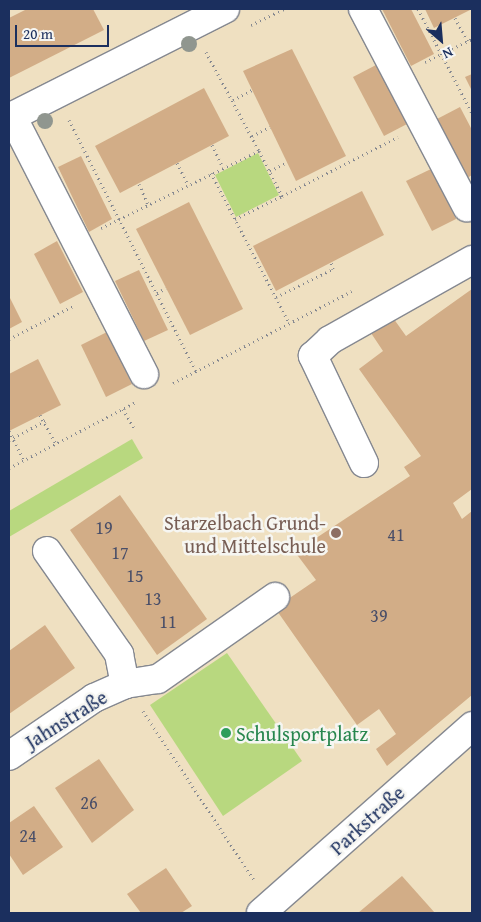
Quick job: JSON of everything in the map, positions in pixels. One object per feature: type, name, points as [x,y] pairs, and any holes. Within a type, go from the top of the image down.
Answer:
[{"type":"street","points":[[144,374],[10,117],[225,9]]},
{"type":"street","points":[[363,9],[466,207]]},
{"type":"street","points":[[364,463],[313,356],[330,340],[472,260]]},
{"type":"street","points":[[47,551],[119,654],[125,684]]},
{"type":"street","name":"Jahnstraße","points":[[9,756],[94,698],[125,684],[158,679],[275,598]]},
{"type":"street","name":"Parkstraße","points":[[265,909],[472,726]]},
{"type":"path","points":[[418,9],[472,113]]},
{"type":"path","points":[[455,18],[468,41]]},
{"type":"path","points":[[199,22],[211,46],[204,50],[234,100],[282,196]]},
{"type":"path","points":[[398,76],[472,39]]},
{"type":"path","points":[[234,100],[252,90]]},
{"type":"path","points":[[56,94],[196,371]]},
{"type":"path","points":[[235,219],[423,125]]},
{"type":"path","points":[[252,136],[270,127]]},
{"type":"path","points":[[212,145],[223,168]]},
{"type":"path","points":[[119,218],[259,151]]},
{"type":"path","points":[[270,171],[287,162]]},
{"type":"path","points":[[177,163],[188,185]]},
{"type":"path","points":[[211,173],[289,323]]},
{"type":"path","points":[[138,184],[148,204]]},
{"type":"path","points":[[276,298],[334,269],[331,262]]},
{"type":"path","points":[[171,384],[359,287]]},
{"type":"path","points":[[157,293],[166,288]]},
{"type":"path","points":[[9,339],[102,292]]},
{"type":"path","points":[[9,468],[139,401]]},
{"type":"path","points":[[123,409],[135,430]]},
{"type":"path","points":[[40,415],[56,444]]},
{"type":"path","points":[[10,439],[45,421]]},
{"type":"path","points":[[9,431],[10,439],[24,460]]},
{"type":"path","points":[[125,684],[265,909]]},
{"type":"green space","points":[[258,153],[279,195],[236,217],[215,175]]},
{"type":"green space","points":[[132,439],[143,458],[9,537],[9,511]]},
{"type":"green space","name":"Schulsportplatz","points":[[227,653],[302,761],[223,816],[150,705]]},
{"type":"building","points":[[27,9],[93,9],[104,30],[9,78],[9,18]]},
{"type":"building","points":[[382,9],[411,9],[434,54],[411,66]]},
{"type":"building","points":[[425,9],[472,9],[434,28]]},
{"type":"building","points":[[292,49],[346,156],[296,181],[243,71]]},
{"type":"building","points":[[376,65],[407,124],[384,136],[353,77]]},
{"type":"building","points":[[472,74],[472,91],[465,77]]},
{"type":"building","points":[[204,88],[229,136],[120,193],[95,146]]},
{"type":"building","points":[[460,107],[472,130],[472,175],[467,178],[437,119]]},
{"type":"building","points":[[81,156],[112,219],[89,232],[58,167]]},
{"type":"building","points":[[431,169],[456,219],[432,231],[406,181]]},
{"type":"building","points":[[362,191],[384,235],[276,291],[253,246]]},
{"type":"building","points":[[189,202],[243,309],[190,335],[136,229]]},
{"type":"building","points":[[57,241],[83,292],[60,304],[34,254]]},
{"type":"building","points":[[139,270],[168,330],[144,341],[115,281]]},
{"type":"building","points":[[472,289],[472,489],[453,503],[462,519],[472,511],[472,695],[387,766],[376,749],[396,734],[379,709],[357,725],[275,608],[316,580],[295,552],[410,476],[404,467],[421,456],[359,369],[383,351],[369,330],[391,315],[406,336]]},
{"type":"building","points":[[9,296],[22,322],[9,329]]},
{"type":"building","points":[[107,332],[132,384],[106,397],[81,345]]},
{"type":"building","points":[[38,359],[61,405],[9,431],[9,374]]},
{"type":"building","points":[[120,495],[207,619],[157,655],[70,530]]},
{"type":"building","points":[[45,625],[75,668],[9,714],[9,651]]},
{"type":"building","points":[[99,759],[134,810],[92,843],[55,788]]},
{"type":"building","points":[[34,806],[63,847],[23,875],[9,854],[9,823]]},
{"type":"building","points":[[166,868],[192,906],[181,913],[141,913],[127,894]]},
{"type":"building","points":[[402,876],[435,913],[358,913]]},
{"type":"place","name":"Starzelbach Grund- und Mittelschule","points":[[336,533]]},
{"type":"place","name":"Schulsportplatz","points":[[226,733]]}]
